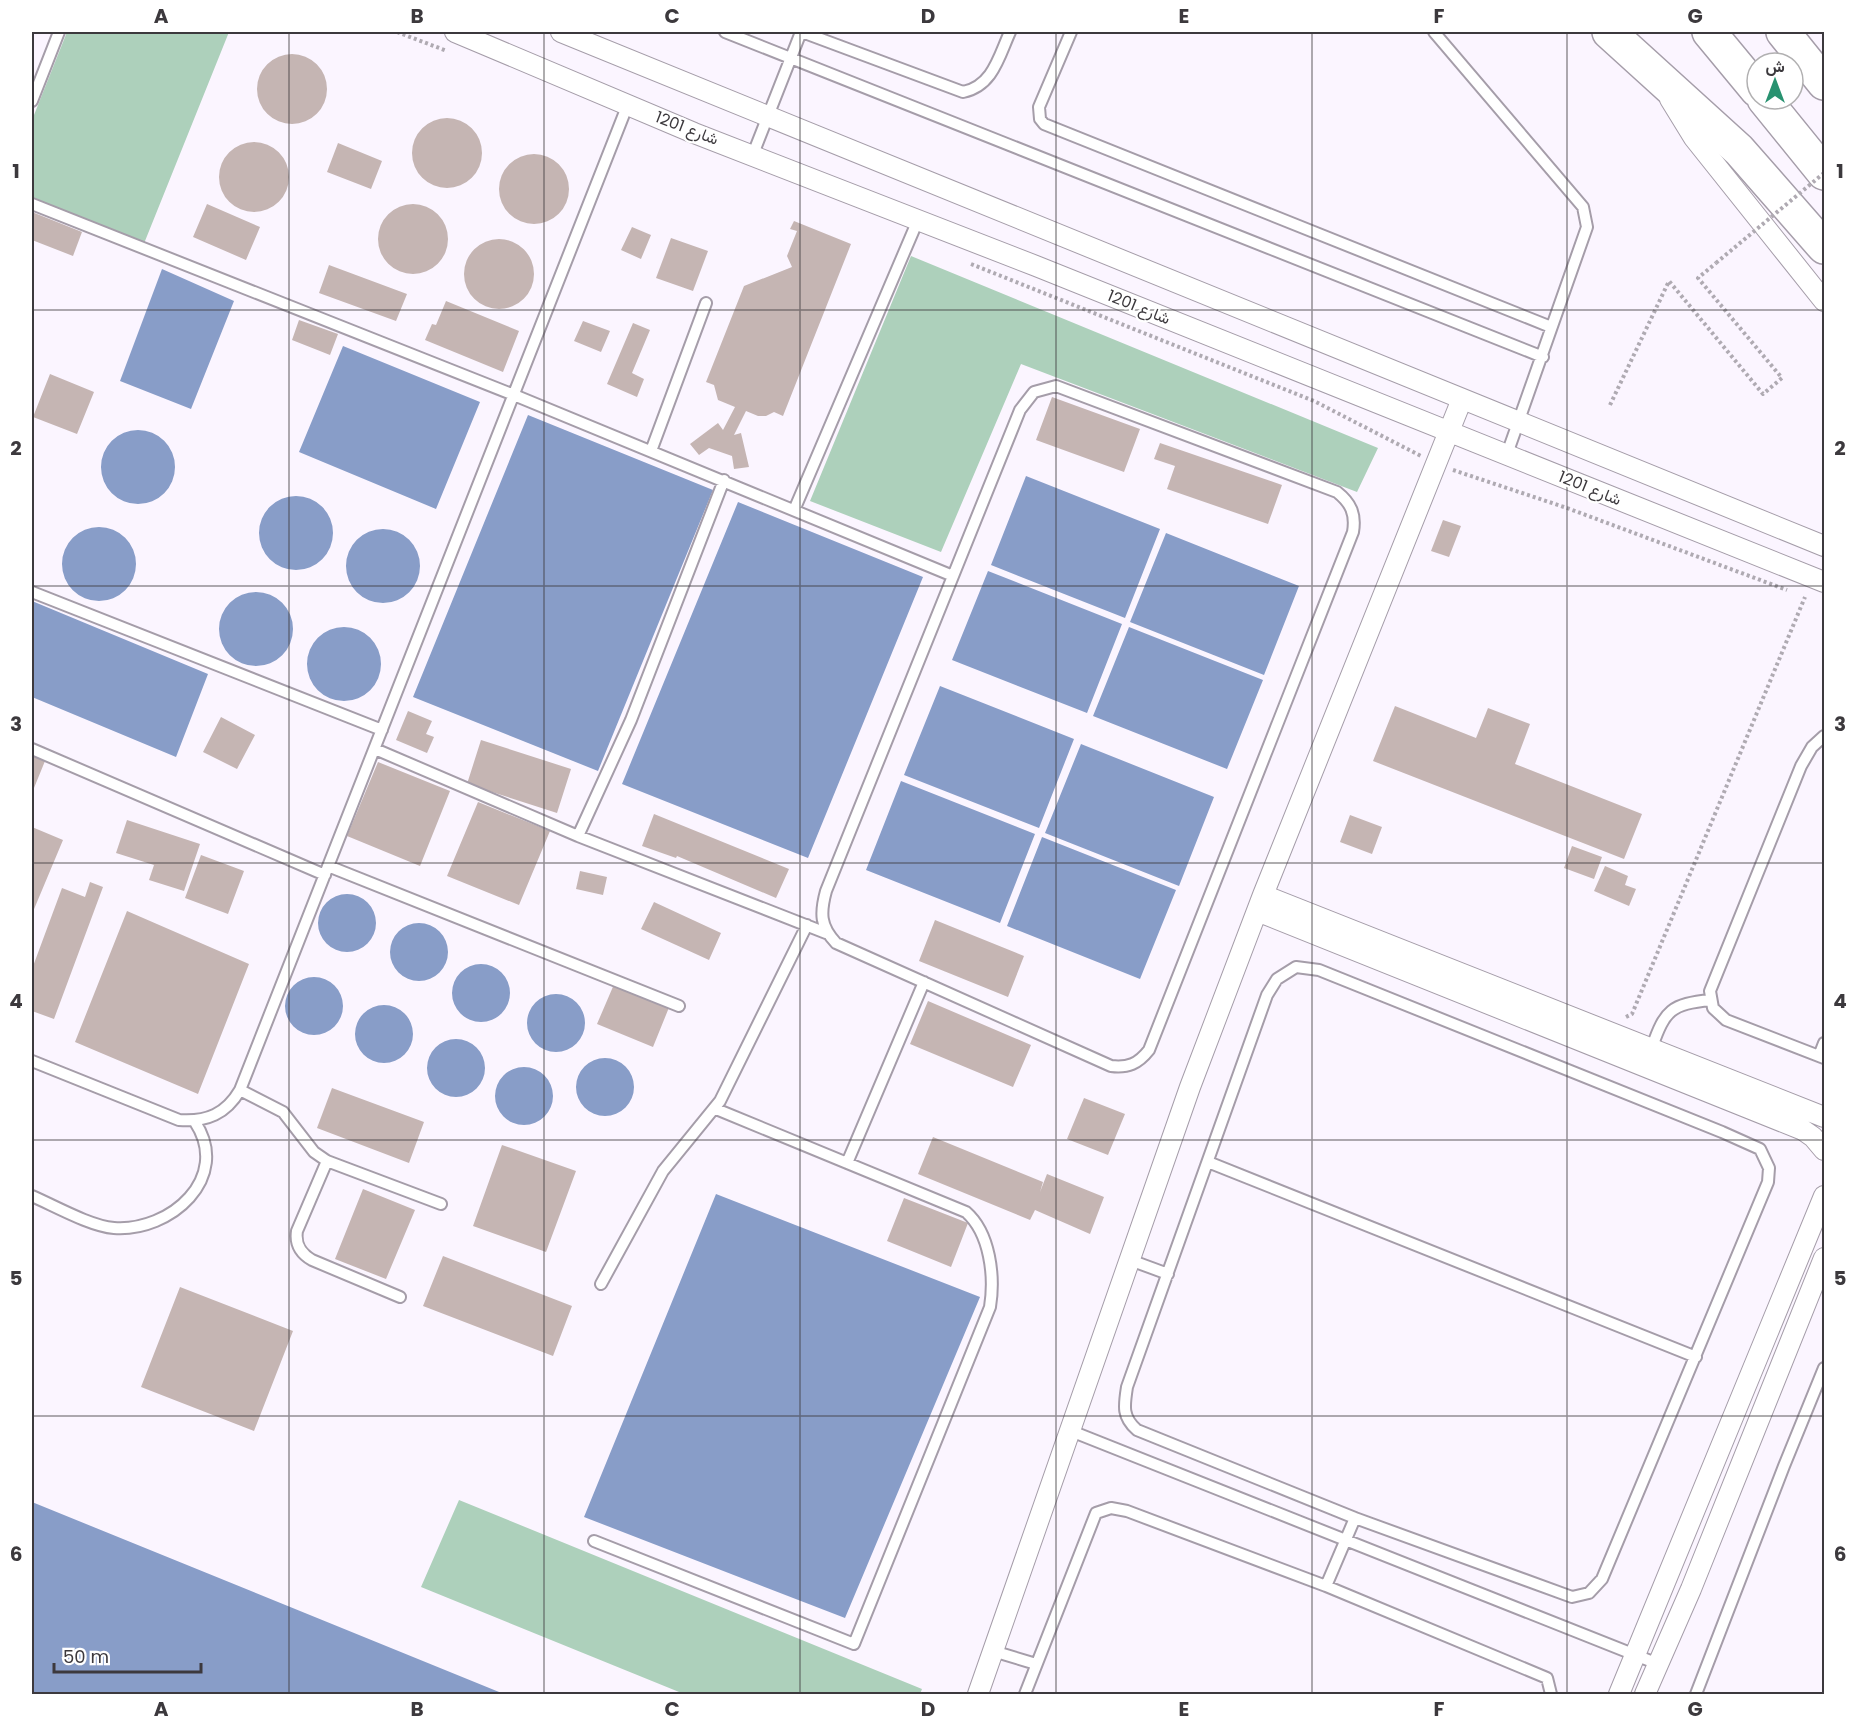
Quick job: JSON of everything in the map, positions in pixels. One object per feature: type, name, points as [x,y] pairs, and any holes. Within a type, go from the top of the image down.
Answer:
[{"type":"highway","points":[[1609,32],[1739,150],[1824,246]]},
{"type":"highway","points":[[1709,32],[1745,76]]},
{"type":"highway","points":[[1783,32],[1824,83]]},
{"type":"highway","points":[[1774,111],[1824,173]]},
{"type":"street","name":"شارع 1201","points":[[455,32],[628,105],[1824,582]]},
{"type":"street","name":"شارع 1201","points":[[561,32],[1824,546]]},
{"type":"street","points":[[1663,82],[1672,104],[1694,138],[1824,301]]},
{"type":"street","points":[[978,1695],[1190,1087],[1260,903],[1462,399]]},
{"type":"street","points":[[1260,903],[1652,1047],[1824,1117]]},
{"type":"street","points":[[1260,903],[1803,1130],[1813,1137],[1824,1150]]},
{"type":"street","points":[[1619,1695],[1824,1196]]},
{"type":"street","points":[[1645,1695],[1824,1258]]},
{"type":"lane","points":[[32,101],[59,32]]},
{"type":"lane","points":[[725,32],[1543,357]]},
{"type":"lane","points":[[753,154],[801,32],[963,92],[975,90],[985,83],[1010,32]]},
{"type":"lane","points":[[1071,32],[1039,107],[1040,119],[1044,124],[1551,327]]},
{"type":"lane","points":[[1434,32],[1583,207],[1587,226],[1551,327],[1543,357],[1507,454]]},
{"type":"lane","points":[[32,1061],[163,1116],[195,1122],[224,1111],[240,1090],[628,105]]},
{"type":"lane","points":[[32,204],[795,508],[953,576]]},
{"type":"lane","points":[[795,508],[918,220]]},
{"type":"lane","points":[[651,451],[706,303]]},
{"type":"lane","points":[[375,749],[578,836],[826,933],[836,943],[1110,1066],[1122,1067],[1142,1059],[1149,1050],[1353,532],[1355,520],[1346,499],[1337,492],[1067,389],[1044,387],[1034,392],[1020,410],[826,891],[821,919],[826,933]]},
{"type":"lane","points":[[578,836],[631,720],[724,480]]},
{"type":"lane","points":[[32,592],[382,730]]},
{"type":"lane","points":[[1824,736],[1812,747],[1801,766],[1713,983],[1710,1000],[1713,1008],[1726,1020],[1822,1057],[1824,1043]]},
{"type":"lane","points":[[32,749],[327,870],[679,1006]]},
{"type":"lane","points":[[602,1284],[663,1171],[716,1109],[807,925]]},
{"type":"lane","points":[[1296,967],[1319,970],[1760,1149],[1769,1168],[1768,1182],[1602,1579],[1589,1593],[1572,1597],[1355,1518],[1137,1430],[1126,1421],[1124,1407],[1127,1387],[1208,1162],[1272,987],[1277,979],[1296,967]]},
{"type":"lane","points":[[847,1163],[924,982]]},
{"type":"lane","points":[[1652,1047],[1660,1024],[1671,1009],[1690,1002],[1710,1000]]},
{"type":"lane","points":[[240,1090],[283,1112],[314,1152],[327,1161],[441,1204]]},
{"type":"lane","points":[[594,1541],[854,1644],[986,1318],[992,1283],[983,1237],[973,1219],[966,1212],[716,1109]]},
{"type":"lane","points":[[32,1196],[115,1228],[158,1218],[192,1195],[204,1176],[208,1154],[206,1142],[195,1122]]},
{"type":"lane","points":[[327,1161],[297,1231],[296,1238],[300,1251],[312,1260],[400,1297]]},
{"type":"lane","points":[[1208,1162],[1696,1357]]},
{"type":"lane","points":[[1130,1260],[1168,1274]]},
{"type":"lane","points":[[1696,1695],[1824,1368]]},
{"type":"lane","points":[[1071,1431],[1658,1664]]},
{"type":"lane","points":[[1025,1695],[1096,1513],[1110,1508],[1127,1511],[1326,1586],[1547,1678],[1551,1695]]},
{"type":"lane","points":[[1326,1586],[1355,1518]]},
{"type":"lane","points":[[993,1651],[1036,1664]]},
{"type":"path","points":[[1610,405],[1669,281],[1763,394],[1782,378],[1698,278],[1824,173]]},
{"type":"path","points":[[1436,464],[1567,508],[1815,601]]},
{"type":"path","points":[[1623,1018],[1632,1014],[1805,597]]},
{"type":"green space","points":[[67,32],[229,32],[143,246],[32,201],[32,120]]},
{"type":"green space","points":[[911,256],[1378,448],[1357,492],[1021,364],[941,552],[810,501]]},
{"type":"green space","points":[[459,1500],[922,1689],[920,1694],[684,1694],[421,1587]]},
{"type":"water","points":[[162,269],[234,301],[191,409],[120,381]]},
{"type":"water","points":[[343,346],[480,402],[436,509],[299,452]]},
{"type":"water","points":[[528,415],[713,490],[598,771],[413,697]]},
{"type":"water","points":[[138,430],[159,436],[169,446],[175,467],[169,488],[159,498],[138,504],[117,498],[107,488],[101,467],[107,446],[117,436]]},
{"type":"water","points":[[1026,476],[1160,529],[1125,618],[991,565]]},
{"type":"water","points":[[296,496],[317,502],[327,512],[333,533],[327,554],[317,564],[296,570],[275,564],[265,554],[259,533],[265,512],[275,502]]},
{"type":"water","points":[[738,502],[923,577],[808,858],[622,784]]},
{"type":"water","points":[[99,527],[120,533],[130,543],[136,564],[130,585],[120,595],[99,601],[78,595],[68,585],[62,564],[68,543],[78,533]]},
{"type":"water","points":[[383,529],[404,535],[414,545],[420,566],[414,587],[404,597],[383,603],[362,597],[352,587],[346,566],[352,545],[362,535]]},
{"type":"water","points":[[1166,533],[1299,586],[1264,675],[1130,622]]},
{"type":"water","points":[[988,571],[1122,624],[1087,713],[952,660]]},
{"type":"water","points":[[256,592],[277,598],[287,608],[293,629],[287,650],[277,660],[256,666],[235,660],[225,650],[219,629],[225,608],[235,598]]},
{"type":"water","points":[[32,601],[208,674],[176,757],[32,697]]},
{"type":"water","points":[[344,627],[365,633],[375,643],[381,664],[375,685],[365,695],[344,701],[323,695],[313,685],[307,664],[313,643],[323,633]]},
{"type":"water","points":[[1129,627],[1263,680],[1227,769],[1093,716]]},
{"type":"water","points":[[940,686],[1074,739],[1039,828],[904,775]]},
{"type":"water","points":[[1081,744],[1214,797],[1179,886],[1045,833]]},
{"type":"water","points":[[901,781],[1035,834],[1000,923],[866,870]]},
{"type":"water","points":[[1042,837],[1176,890],[1140,979],[1007,926]]},
{"type":"water","points":[[341,894],[353,894],[368,902],[376,917],[376,929],[368,944],[353,952],[341,952],[326,944],[318,929],[318,917],[326,902]]},
{"type":"water","points":[[413,923],[425,923],[440,931],[448,946],[448,958],[440,973],[425,981],[413,981],[398,973],[390,958],[390,946],[398,931]]},
{"type":"water","points":[[475,964],[487,964],[502,972],[510,987],[510,999],[502,1014],[487,1022],[475,1022],[460,1014],[452,999],[452,987],[460,972]]},
{"type":"water","points":[[308,977],[320,977],[335,985],[343,1000],[343,1012],[335,1027],[320,1035],[308,1035],[293,1027],[285,1012],[285,1000],[293,985]]},
{"type":"water","points":[[550,994],[562,994],[577,1002],[585,1017],[585,1029],[577,1044],[562,1052],[550,1052],[535,1044],[527,1029],[527,1017],[535,1002]]},
{"type":"water","points":[[378,1005],[390,1005],[405,1013],[413,1028],[413,1040],[405,1055],[390,1063],[378,1063],[363,1055],[355,1040],[355,1028],[363,1013]]},
{"type":"water","points":[[450,1039],[462,1039],[477,1047],[485,1062],[485,1074],[477,1089],[462,1097],[450,1097],[435,1089],[427,1074],[427,1062],[435,1047]]},
{"type":"water","points":[[599,1058],[611,1058],[626,1066],[634,1081],[634,1093],[626,1108],[611,1116],[599,1116],[584,1108],[576,1093],[576,1081],[584,1066]]},
{"type":"water","points":[[518,1067],[530,1067],[545,1075],[553,1090],[553,1102],[545,1117],[530,1125],[518,1125],[503,1117],[495,1102],[495,1090],[503,1075]]},
{"type":"water","points":[[716,1194],[980,1297],[845,1618],[584,1517]]},
{"type":"water","points":[[32,1502],[504,1694],[32,1694]]},
{"type":"building","points":[[292,54],[305,57],[317,64],[324,76],[327,89],[324,102],[317,114],[305,121],[292,124],[279,121],[267,114],[260,102],[257,89],[260,76],[267,64],[279,57]]},
{"type":"building","points":[[447,118],[460,121],[472,128],[479,140],[482,153],[479,166],[472,178],[460,185],[447,188],[434,185],[422,178],[415,166],[412,153],[415,140],[422,128],[434,121]]},
{"type":"building","points":[[254,142],[267,145],[279,152],[286,164],[289,177],[286,190],[279,202],[267,209],[254,212],[241,209],[229,202],[222,190],[219,177],[222,164],[229,152],[241,145]]},
{"type":"building","points":[[338,143],[382,161],[371,189],[327,172]]},
{"type":"building","points":[[534,154],[547,157],[559,164],[566,176],[569,189],[566,202],[559,214],[547,221],[534,224],[521,221],[509,214],[502,202],[499,189],[502,176],[509,164],[521,157]]},
{"type":"building","points":[[207,204],[260,227],[246,260],[193,237]]},
{"type":"building","points":[[413,204],[426,207],[438,214],[445,226],[448,239],[445,252],[438,264],[426,271],[413,274],[400,271],[388,264],[381,252],[378,239],[381,226],[388,214],[400,207]]},
{"type":"building","points":[[32,212],[82,232],[73,256],[32,240]]},
{"type":"building","points":[[794,221],[851,244],[783,416],[774,412],[766,416],[758,416],[746,411],[734,435],[741,433],[749,467],[734,469],[732,456],[709,448],[699,455],[690,444],[718,423],[723,430],[735,407],[718,400],[714,385],[706,382],[744,286],[792,267],[787,256],[797,231],[790,229]]},
{"type":"building","points":[[632,227],[651,235],[641,259],[621,250]]},
{"type":"building","points":[[671,238],[708,251],[693,291],[656,278]]},
{"type":"building","points":[[499,239],[512,242],[524,249],[531,261],[534,274],[531,287],[524,299],[512,306],[499,309],[486,306],[474,299],[467,287],[464,274],[467,261],[474,249],[486,242]]},
{"type":"building","points":[[329,265],[407,294],[396,321],[319,293]]},
{"type":"building","points":[[446,301],[519,331],[503,372],[425,340],[432,324],[436,325]]},
{"type":"building","points":[[299,320],[338,334],[330,355],[292,340]]},
{"type":"building","points":[[583,321],[610,331],[601,352],[574,341]]},
{"type":"building","points":[[633,323],[650,330],[632,373],[644,379],[637,397],[607,384]]},
{"type":"building","points":[[50,374],[94,392],[77,434],[33,417]]},
{"type":"building","points":[[1052,397],[1140,429],[1124,472],[1036,440]]},
{"type":"building","points":[[1160,443],[1282,485],[1268,524],[1167,489],[1175,466],[1154,459]]},
{"type":"building","points":[[1443,520],[1461,526],[1449,557],[1431,551]]},
{"type":"building","points":[[1395,706],[1476,738],[1488,708],[1530,724],[1515,764],[1642,814],[1624,859],[1373,761]]},
{"type":"building","points":[[408,711],[432,721],[426,734],[434,737],[427,753],[396,740]]},
{"type":"building","points":[[221,717],[255,735],[237,769],[203,752]]},
{"type":"building","points":[[481,740],[571,769],[557,813],[467,784]]},
{"type":"building","points":[[32,756],[45,761],[34,788],[32,787]]},
{"type":"building","points":[[378,762],[450,791],[420,866],[347,836]]},
{"type":"building","points":[[478,802],[550,831],[519,905],[447,876]]},
{"type":"building","points":[[654,814],[789,869],[776,898],[677,856],[676,858],[642,846]]},
{"type":"building","points":[[1350,815],[1382,827],[1372,854],[1340,842]]},
{"type":"building","points":[[127,820],[200,844],[184,891],[149,880],[154,865],[116,853]]},
{"type":"building","points":[[32,827],[63,840],[32,914]]},
{"type":"building","points":[[1572,846],[1602,857],[1594,879],[1564,868]]},
{"type":"building","points":[[201,855],[244,871],[228,914],[185,898]]},
{"type":"building","points":[[1605,866],[1628,876],[1625,885],[1636,889],[1629,906],[1594,891]]},
{"type":"building","points":[[580,871],[607,877],[603,895],[576,889]]},
{"type":"building","points":[[90,882],[103,887],[54,1019],[32,1011],[32,969],[62,888],[85,897]]},
{"type":"building","points":[[654,902],[721,933],[709,960],[641,929]]},
{"type":"building","points":[[127,911],[249,964],[198,1094],[75,1042]]},
{"type":"building","points":[[935,920],[1024,956],[1008,997],[919,961]]},
{"type":"building","points":[[615,982],[670,1005],[653,1047],[597,1024]]},
{"type":"building","points":[[928,1001],[1031,1045],[1013,1087],[910,1044]]},
{"type":"building","points":[[332,1088],[424,1122],[409,1163],[317,1128]]},
{"type":"building","points":[[1084,1098],[1125,1114],[1108,1155],[1067,1139]]},
{"type":"building","points":[[933,1137],[1043,1182],[1040,1192],[1047,1174],[1104,1197],[1090,1234],[1035,1210],[1030,1220],[918,1174]]},
{"type":"building","points":[[502,1145],[576,1171],[546,1252],[473,1226]]},
{"type":"building","points":[[363,1189],[415,1210],[386,1279],[335,1259]]},
{"type":"building","points":[[904,1198],[968,1223],[951,1267],[887,1241]]},
{"type":"building","points":[[443,1256],[572,1306],[553,1356],[423,1306]]},
{"type":"building","points":[[180,1287],[293,1331],[254,1431],[141,1387]]}]
